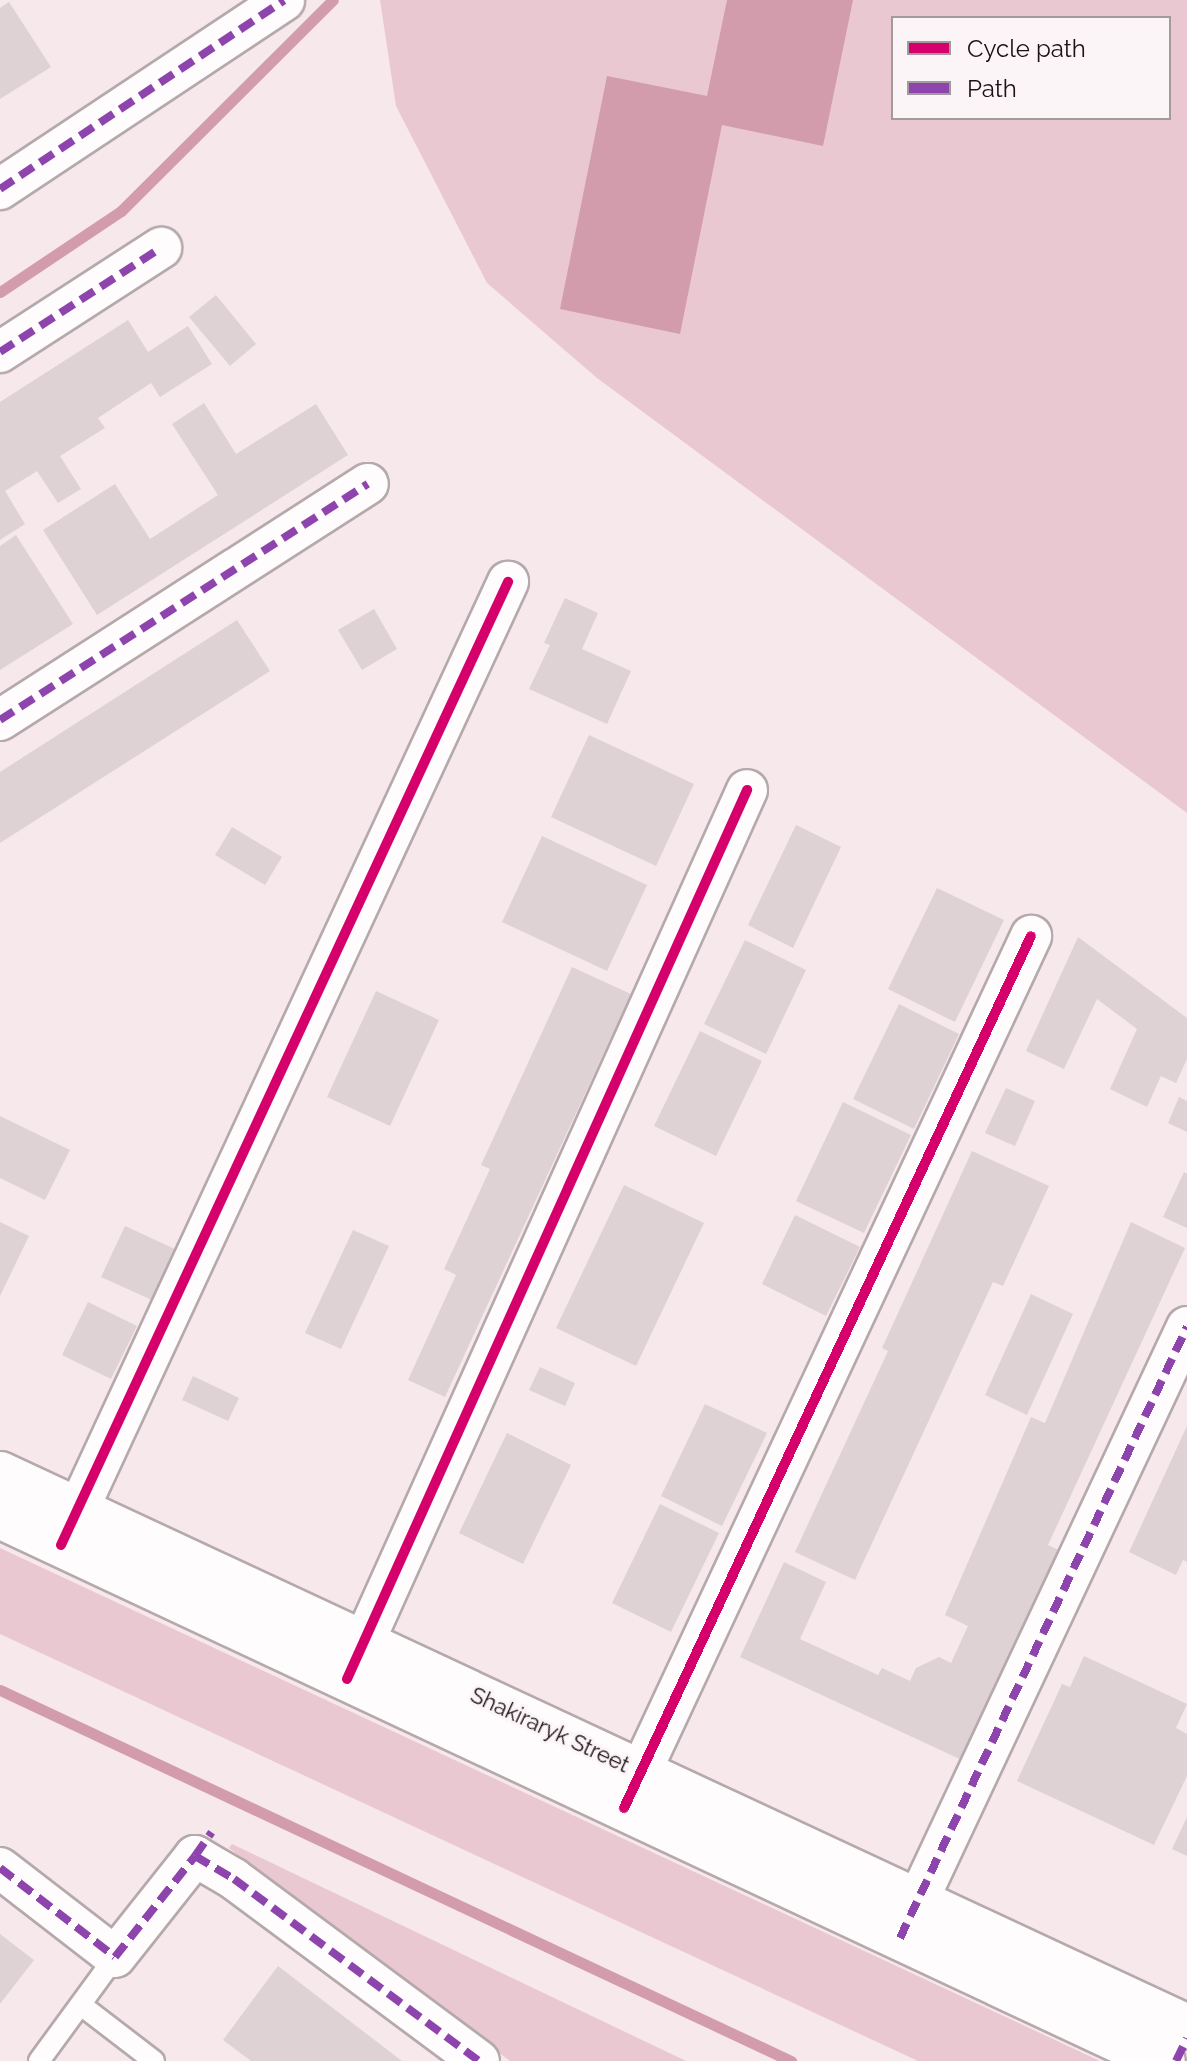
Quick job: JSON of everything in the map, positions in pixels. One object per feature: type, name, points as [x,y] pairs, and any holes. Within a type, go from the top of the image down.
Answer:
[{"type":"main road","name":"Shakiraryk Street","points":[[0,1474],[69,1527],[909,1920],[1163,2061]]},
{"type":"main road","name":"Shakiraryk Street","points":[[0,1516],[69,1527]]},
{"type":"main road","name":"Shakiraryk Street","points":[[909,1920],[1187,2027]]},
{"type":"street","points":[[0,189],[284,0]]},
{"type":"street","points":[[0,352],[161,248]]},
{"type":"street","points":[[0,720],[368,484]]},
{"type":"street","points":[[69,1527],[508,582]]},
{"type":"street","points":[[355,1661],[747,790]]},
{"type":"street","points":[[632,1790],[1031,936]]},
{"type":"street","points":[[909,1920],[1187,1327]]},
{"type":"street","points":[[0,1868],[115,1957],[204,1844],[234,1879],[479,2061]]},
{"type":"street","points":[[1176,2061],[1187,2038]]},
{"type":"lane","points":[[39,2061],[115,1957]]},
{"type":"lane","points":[[81,2005],[154,2061]]},
{"type":"shaded area","points":[[380,0],[1187,0],[1187,813],[597,378],[487,283],[396,106]]},
{"type":"shaded area","points":[[727,0],[853,0],[823,146],[722,125],[680,334],[560,309],[607,76],[707,96]]},
{"type":"shaded area","points":[[0,1548],[1100,2061],[918,2061],[0,1634]]},
{"type":"shaded area","points":[[232,1844],[686,2061],[510,2061],[229,1848]]},
{"type":"building","points":[[9,2],[51,67],[0,99],[0,8]]},
{"type":"building","points":[[216,295],[256,344],[230,366],[189,317]]},
{"type":"building","points":[[128,320],[148,352],[188,326],[212,364],[160,397],[151,383],[98,418],[105,428],[60,456],[81,489],[58,503],[37,471],[5,491],[25,524],[0,540],[0,402]]},
{"type":"building","points":[[204,403],[236,454],[316,404],[348,455],[97,615],[43,530],[115,484],[150,539],[218,495],[172,424]]},
{"type":"building","points":[[16,535],[73,624],[0,670],[0,546]]},
{"type":"building","points":[[565,598],[598,613],[582,649],[631,671],[607,724],[529,689],[550,645],[544,643]]},
{"type":"building","points":[[374,609],[397,649],[362,670],[338,630]]},
{"type":"building","points":[[237,620],[270,671],[0,843],[0,772]]},
{"type":"building","points":[[589,735],[694,784],[656,866],[551,817]]},
{"type":"building","points":[[796,825],[841,847],[793,948],[748,925]]},
{"type":"building","points":[[232,827],[282,857],[265,885],[215,855]]},
{"type":"building","points":[[542,836],[647,885],[607,971],[502,922]]},
{"type":"building","points":[[937,888],[1004,920],[955,1022],[888,989]]},
{"type":"building","points":[[1078,937],[1187,1018],[1187,1059],[1176,1083],[1161,1076],[1147,1107],[1110,1089],[1137,1029],[1097,999],[1064,1069],[1026,1051]]},
{"type":"building","points":[[745,940],[806,970],[766,1054],[704,1024]]},
{"type":"building","points":[[572,967],[631,994],[445,1397],[408,1380],[456,1275],[444,1269],[490,1169],[481,1165]]},
{"type":"building","points":[[376,991],[439,1020],[390,1126],[327,1097]]},
{"type":"building","points":[[899,1004],[959,1034],[914,1129],[853,1099]]},
{"type":"building","points":[[700,1031],[762,1061],[716,1156],[654,1126]]},
{"type":"building","points":[[1006,1088],[1035,1101],[1015,1146],[985,1133]]},
{"type":"building","points":[[1179,1097],[1187,1101],[1187,1132],[1168,1123]]},
{"type":"building","points":[[843,1102],[911,1135],[864,1233],[796,1201]]},
{"type":"building","points":[[0,1116],[70,1150],[45,1200],[0,1178]]},
{"type":"building","points":[[972,1151],[1049,1186],[1003,1286],[993,1282],[855,1580],[795,1552],[888,1351],[882,1348]]},
{"type":"building","points":[[1184,1172],[1187,1174],[1187,1228],[1163,1217]]},
{"type":"building","points":[[624,1185],[704,1223],[636,1366],[556,1328]]},
{"type":"building","points":[[795,1215],[860,1247],[826,1316],[762,1284]]},
{"type":"building","points":[[0,1222],[29,1236],[0,1296]]},
{"type":"building","points":[[1131,1222],[1185,1248],[1048,1545],[1061,1551],[964,1761],[740,1657],[784,1562],[826,1582],[800,1639],[878,1675],[882,1668],[910,1681],[916,1668],[939,1657],[951,1663],[968,1626],[945,1615],[1031,1417],[1045,1423]]},
{"type":"building","points":[[125,1226],[177,1250],[154,1301],[101,1277]]},
{"type":"building","points":[[353,1230],[389,1246],[341,1349],[305,1333]]},
{"type":"building","points":[[1031,1294],[1073,1314],[1027,1415],[985,1395]]},
{"type":"building","points":[[88,1302],[137,1326],[111,1379],[62,1355]]},
{"type":"building","points":[[540,1367],[575,1383],[565,1406],[529,1390]]},
{"type":"building","points":[[193,1376],[239,1398],[228,1421],[182,1400]]},
{"type":"building","points":[[705,1404],[767,1433],[722,1526],[661,1496]]},
{"type":"building","points":[[1187,1426],[1187,1562],[1183,1560],[1176,1575],[1129,1552]]},
{"type":"building","points":[[507,1433],[571,1465],[523,1564],[459,1533]]},
{"type":"building","points":[[660,1504],[719,1533],[671,1632],[612,1603]]},
{"type":"building","points":[[1084,1656],[1187,1704],[1176,1728],[1187,1734],[1187,1776],[1154,1845],[1017,1781],[1062,1684],[1070,1687]]},
{"type":"building","points":[[1187,1817],[1187,1856],[1172,1849]]},
{"type":"building","points":[[0,1934],[34,1960],[0,2004]]},
{"type":"building","points":[[278,1966],[402,2061],[251,2061],[223,2040]]},
{"type":"waterway","points":[[0,292],[121,211],[333,0]]},
{"type":"waterway","points":[[0,1690],[791,2061]]},
{"type":"marked path","points":[[0,189],[284,0]]},
{"type":"marked path","points":[[0,352],[161,248]]},
{"type":"marked path","points":[[0,720],[368,484]]},
{"type":"marked path","points":[[900,1938],[1187,1327]]},
{"type":"marked path","points":[[195,1856],[212,1832]]},
{"type":"marked path","points":[[0,1868],[115,1957],[195,1856],[234,1879],[479,2061]]},
{"type":"marked path","points":[[1176,2061],[1187,2038]]},
{"type":"cycle path","points":[[61,1545],[508,582]]},
{"type":"cycle path","points":[[347,1679],[747,790]]},
{"type":"cycle path","points":[[624,1808],[1031,936]]}]
